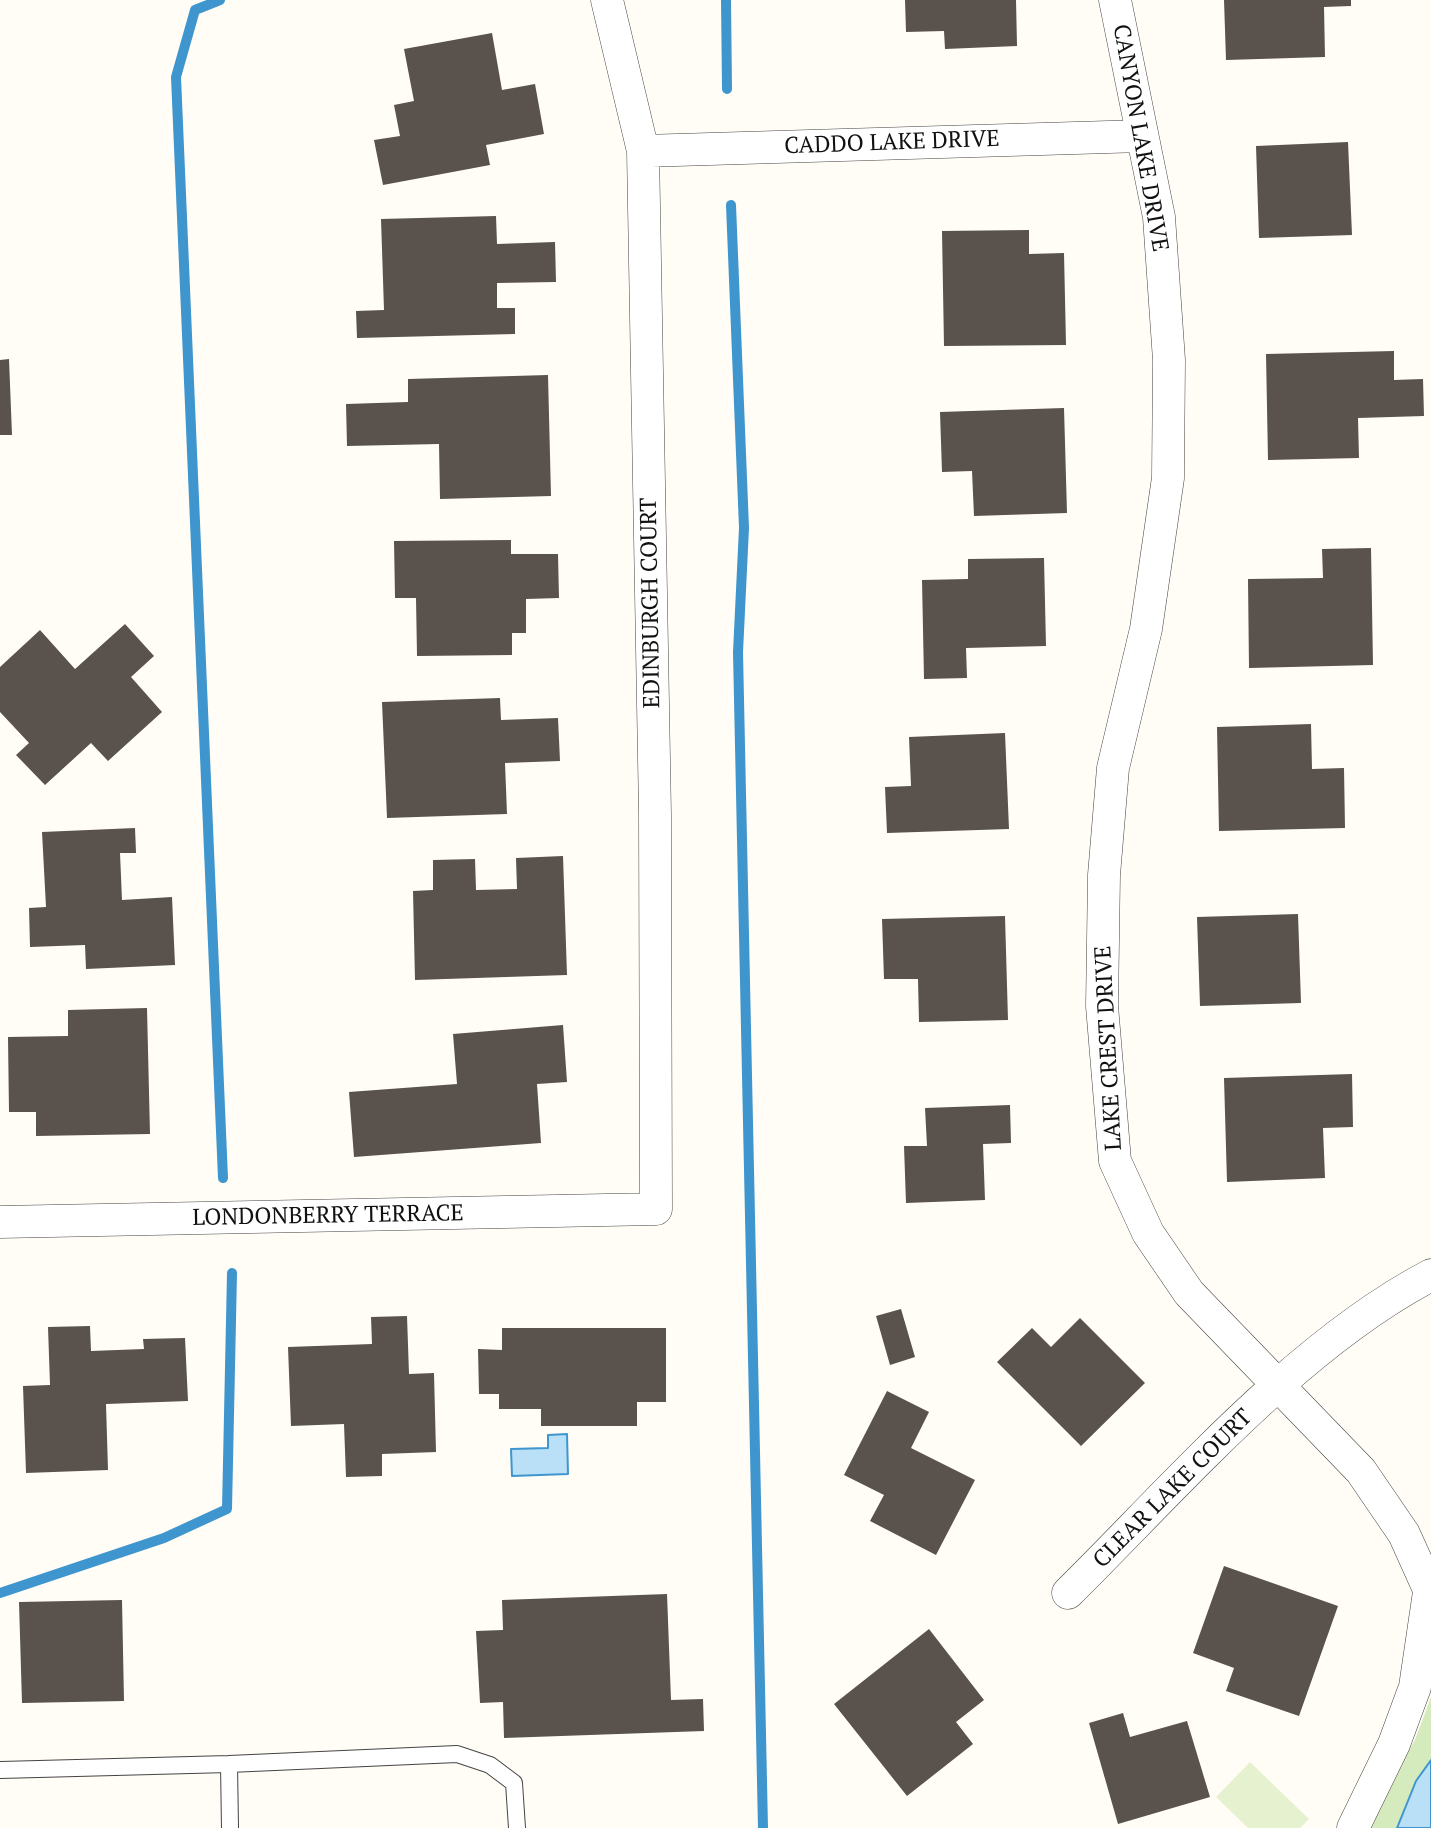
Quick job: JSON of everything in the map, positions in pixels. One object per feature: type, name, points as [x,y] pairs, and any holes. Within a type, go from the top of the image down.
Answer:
[{"type":"street","name":"EDINBURGH COURT","points":[[607,0],[643,151],[655,800],[656,1209]]},
{"type":"street","name":"CANYON LAKE DRIVE","points":[[1115,0],[1159,217],[1169,360]]},
{"type":"street","name":"CADDO LAKE DRIVE","points":[[643,151],[1142,136]]},
{"type":"street","name":"LAKE CREST DRIVE","points":[[1169,360],[1168,478],[1146,629],[1113,768],[1104,875],[1102,1006],[1115,1161],[1148,1233],[1189,1293],[1361,1471],[1404,1534],[1430,1593],[1415,1687],[1394,1744],[1353,1828]]},
{"type":"street","name":"LONDONBERRY TERRACE","points":[[0,1222],[656,1209]]},
{"type":"street","points":[[1278,1384],[1391,1296],[1431,1275]]},
{"type":"street","name":"CLEAR LAKE COURT","points":[[1068,1593],[1278,1384]]},
{"type":"lane","points":[[0,1770],[457,1754],[490,1765],[514,1783],[517,1828]]},
{"type":"lane","points":[[229,1764],[230,1828]]},
{"type":"green space","points":[[1431,1697],[1431,1828],[1364,1828],[1415,1740]]},
{"type":"green space","points":[[1250,1762],[1309,1819],[1300,1828],[1248,1828],[1216,1797]]},
{"type":"water","points":[[567,1434],[568,1474],[512,1476],[511,1449],[548,1448],[548,1435]]},
{"type":"water","points":[[1431,1760],[1431,1828],[1397,1828],[1416,1781]]},
{"type":"building","points":[[905,0],[1016,0],[1017,46],[945,49],[944,31],[906,32]]},
{"type":"building","points":[[1224,0],[1351,0],[1351,6],[1324,7],[1325,57],[1226,60]]},
{"type":"building","points":[[492,33],[502,90],[535,84],[544,134],[486,145],[490,165],[383,185],[374,140],[400,136],[394,105],[414,101],[404,49]]},
{"type":"building","points":[[1348,142],[1352,235],[1259,238],[1256,146]]},
{"type":"building","points":[[496,216],[497,244],[555,242],[556,282],[497,283],[497,308],[515,308],[515,334],[357,338],[356,311],[384,310],[381,219]]},
{"type":"building","points":[[1029,230],[1029,254],[1064,253],[1066,345],[944,346],[942,231]]},
{"type":"building","points":[[1394,351],[1394,380],[1423,379],[1424,416],[1358,418],[1359,458],[1268,460],[1266,354]]},
{"type":"building","points":[[9,359],[12,435],[0,435],[0,360]]},
{"type":"building","points":[[548,375],[551,496],[440,499],[439,444],[347,446],[346,404],[408,402],[408,379]]},
{"type":"building","points":[[1064,408],[1067,513],[974,516],[972,471],[942,472],[940,412]]},
{"type":"building","points":[[511,540],[511,554],[558,554],[559,598],[526,599],[526,633],[512,633],[512,655],[417,656],[416,598],[395,598],[394,541]]},
{"type":"building","points":[[1371,548],[1373,665],[1249,668],[1248,579],[1323,578],[1322,549]]},
{"type":"building","points":[[1044,558],[1046,646],[966,648],[967,678],[924,679],[922,580],[968,579],[968,559]]},
{"type":"building","points":[[125,624],[154,656],[131,677],[162,712],[108,761],[91,743],[45,785],[16,755],[29,743],[0,712],[0,667],[40,630],[75,669]]},
{"type":"building","points":[[500,698],[501,720],[558,718],[560,761],[505,763],[507,814],[387,818],[382,702]]},
{"type":"building","points":[[1311,724],[1312,769],[1344,768],[1345,828],[1219,831],[1217,727]]},
{"type":"building","points":[[1005,733],[1009,829],[887,833],[885,787],[911,786],[909,737]]},
{"type":"building","points":[[135,828],[136,853],[120,853],[122,900],[172,897],[175,965],[86,969],[85,945],[30,947],[29,908],[46,907],[42,832]]},
{"type":"building","points":[[563,856],[567,975],[415,980],[413,891],[433,890],[433,860],[475,859],[476,890],[517,889],[516,858]]},
{"type":"building","points":[[1298,914],[1301,1003],[1200,1006],[1197,917]]},
{"type":"building","points":[[1005,916],[1008,1020],[919,1022],[918,979],[884,979],[882,919]]},
{"type":"building","points":[[147,1008],[150,1134],[36,1136],[36,1112],[9,1112],[8,1037],[68,1036],[68,1010]]},
{"type":"building","points":[[563,1025],[567,1082],[537,1084],[541,1143],[354,1157],[349,1092],[457,1084],[453,1034]]},
{"type":"building","points":[[1352,1074],[1353,1127],[1323,1128],[1325,1178],[1227,1182],[1224,1078]]},
{"type":"building","points":[[1010,1105],[1011,1143],[983,1144],[985,1200],[906,1203],[904,1146],[927,1146],[925,1108]]},
{"type":"building","points":[[901,1309],[915,1357],[890,1365],[876,1316]]},
{"type":"building","points":[[407,1316],[409,1374],[434,1373],[436,1452],[382,1454],[382,1476],[346,1477],[344,1424],[291,1426],[288,1347],[372,1344],[371,1317]]},
{"type":"building","points":[[1080,1318],[1145,1383],[1081,1446],[997,1362],[1032,1328],[1051,1347]]},
{"type":"building","points":[[90,1326],[91,1351],[144,1349],[143,1339],[185,1338],[188,1401],[106,1404],[108,1470],[26,1473],[23,1386],[50,1385],[48,1327]]},
{"type":"building","points":[[502,1328],[666,1328],[666,1402],[637,1402],[637,1426],[541,1426],[541,1409],[499,1409],[499,1394],[479,1394],[478,1349],[502,1350]]},
{"type":"building","points":[[887,1391],[929,1412],[911,1448],[975,1480],[936,1555],[870,1521],[884,1495],[844,1475]]},
{"type":"building","points":[[1224,1566],[1338,1606],[1299,1716],[1226,1691],[1234,1668],[1193,1653]]},
{"type":"building","points":[[667,1594],[671,1700],[703,1699],[704,1731],[504,1738],[503,1702],[480,1703],[476,1631],[503,1630],[502,1600]]},
{"type":"building","points":[[122,1600],[124,1701],[22,1703],[19,1602]]},
{"type":"building","points":[[929,1629],[984,1700],[956,1722],[973,1744],[907,1796],[834,1704]]},
{"type":"building","points":[[1123,1713],[1130,1737],[1187,1721],[1210,1797],[1118,1824],[1089,1723]]},
{"type":"waterway","points":[[220,0],[195,10],[176,77],[223,1178]]},
{"type":"waterway","points":[[726,0],[727,89]]},
{"type":"waterway","points":[[731,205],[744,528],[738,652],[763,1828]]},
{"type":"waterway","points":[[0,1593],[164,1538],[227,1509],[232,1273]]}]
